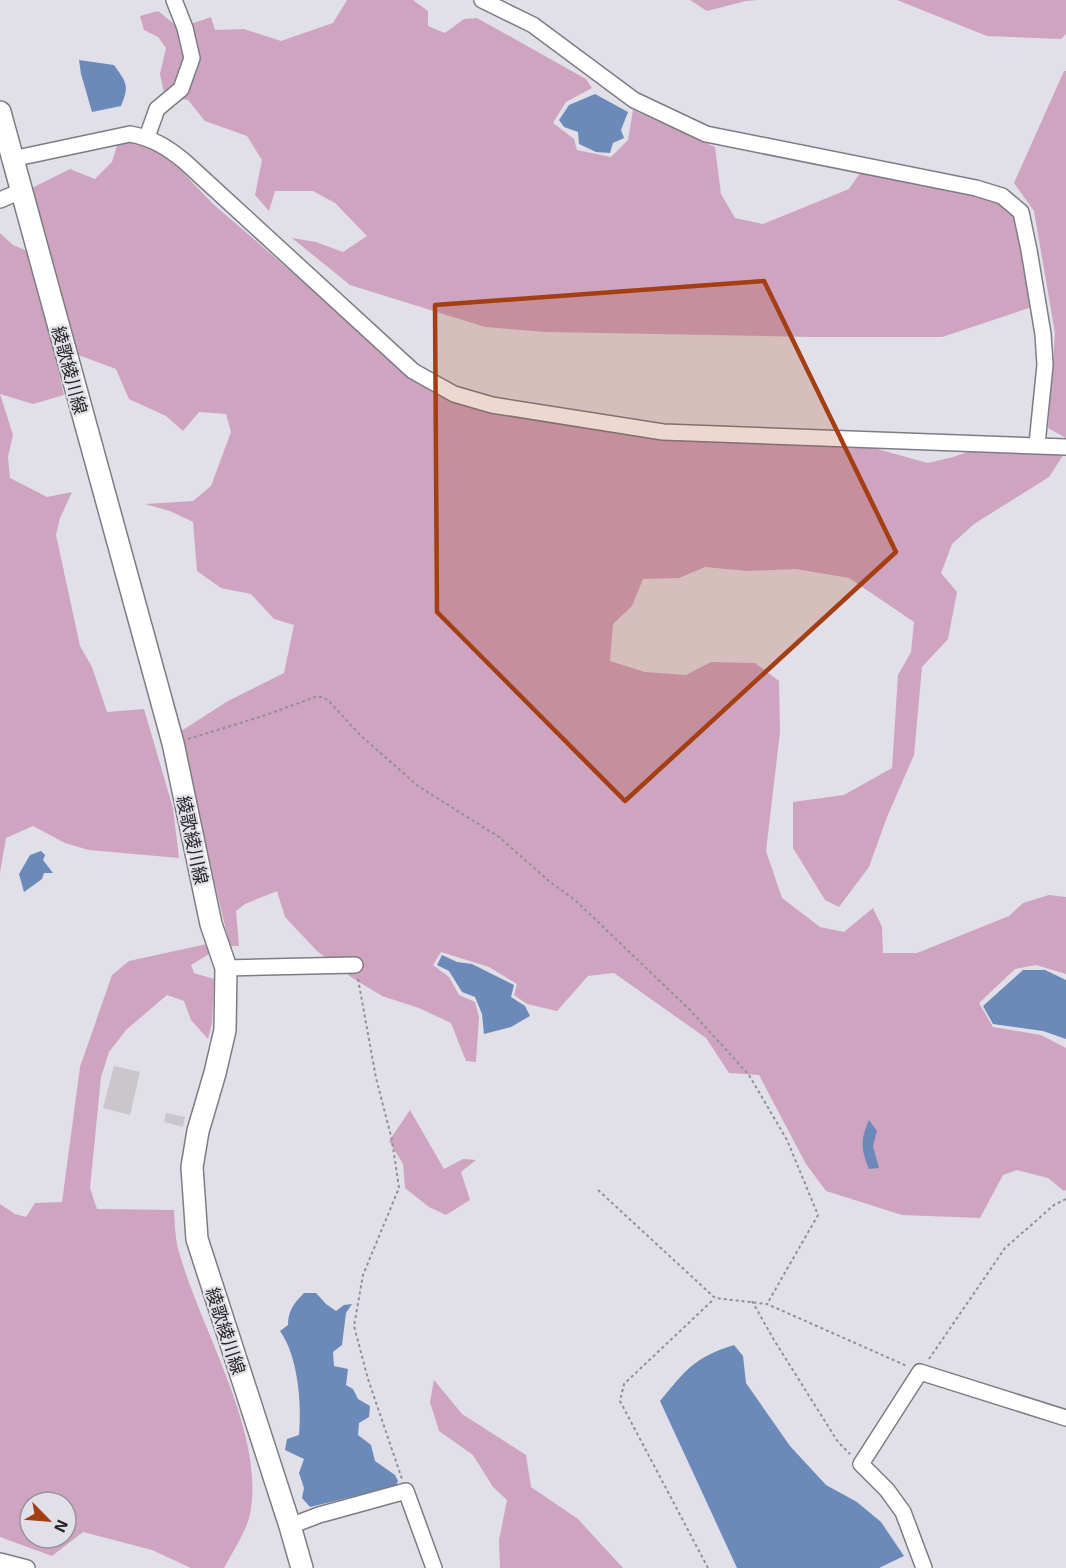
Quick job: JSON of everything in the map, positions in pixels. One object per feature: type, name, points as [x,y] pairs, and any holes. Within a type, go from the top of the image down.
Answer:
[{"type":"main road","name":"綾歌綾川線","points":[[0,112],[173,743],[211,924],[226,968],[225,1030],[198,1131],[192,1167],[197,1239],[302,1568]]},
{"type":"street","points":[[147,137],[157,109],[181,89],[192,58],[185,28],[174,0]]},
{"type":"street","points":[[482,0],[533,25],[634,100],[706,134],[976,188],[1002,196],[1021,212],[1044,334],[1045,365],[1037,444]]},
{"type":"street","points":[[12,159],[130,134],[147,137],[164,145],[413,371],[454,394],[492,405],[663,432],[986,445],[1037,444],[1066,447]]},
{"type":"street","points":[[0,200],[21,191]]},
{"type":"street","points":[[226,968],[355,965]]},
{"type":"street","points":[[924,1568],[903,1512],[887,1490],[861,1464],[920,1372],[1066,1418]]},
{"type":"street","points":[[290,1526],[319,1515],[406,1491],[434,1568]]},
{"type":"street","points":[[0,1561],[27,1568]]},
{"type":"path","points":[[173,743],[263,716],[318,696],[328,700],[360,735],[418,786],[499,837],[593,916],[618,942],[626,947],[690,1010],[749,1075],[787,1140],[818,1215],[767,1304]]},
{"type":"path","points":[[355,965],[376,1078],[392,1140],[399,1188],[363,1275],[354,1326],[368,1379],[406,1491]]},
{"type":"path","points":[[598,1190],[715,1298],[767,1304],[920,1372],[1005,1248],[1054,1205],[1066,1199]]},
{"type":"path","points":[[708,1568],[620,1401],[624,1383],[715,1298]]},
{"type":"path","points":[[752,1301],[774,1341],[838,1442],[861,1464]]},
{"type":"highlighted area","points":[[764,281],[896,552],[625,801],[437,612],[435,305]]},
{"type":"shaded area","points":[[347,0],[413,0],[428,11],[428,26],[445,33],[464,19],[477,18],[586,79],[592,88],[566,102],[553,123],[574,139],[577,150],[611,157],[628,140],[633,110],[715,147],[721,194],[735,218],[763,224],[849,189],[862,170],[979,193],[1000,205],[1016,219],[1032,307],[942,337],[546,332],[485,327],[350,285],[292,238],[316,242],[343,252],[367,236],[335,203],[313,191],[275,191],[269,211],[255,195],[262,160],[247,136],[205,121],[188,100],[165,97],[160,74],[166,48],[158,37],[144,30],[140,16],[158,11],[179,28],[211,17],[215,30],[244,29],[281,41],[333,23]]},
{"type":"shaded area","points":[[690,0],[758,0],[707,11]]},
{"type":"shaded area","points":[[897,0],[1066,0],[1066,34],[1061,39],[987,36]]},
{"type":"shaded area","points":[[1064,71],[1066,71],[1066,438],[1048,428],[1055,333],[1034,211],[1014,183]]},
{"type":"shaded area","points":[[119,139],[146,143],[167,156],[213,204],[365,335],[491,412],[870,447],[928,463],[976,449],[1064,454],[1049,477],[974,524],[952,544],[941,573],[957,592],[948,639],[922,667],[914,755],[887,817],[869,867],[839,907],[825,900],[793,848],[793,802],[844,795],[892,768],[898,675],[911,652],[914,622],[849,578],[796,569],[748,571],[705,567],[679,578],[643,579],[632,606],[613,624],[610,661],[645,672],[686,675],[711,662],[755,663],[779,681],[780,732],[766,851],[782,898],[820,927],[844,932],[873,908],[882,927],[883,953],[917,953],[1009,916],[1023,903],[1049,895],[1066,897],[1066,974],[1036,965],[1015,969],[979,1003],[993,1027],[1041,1035],[1066,1048],[1066,1190],[1064,1191],[1048,1178],[1017,1170],[1003,1175],[980,1218],[902,1215],[826,1191],[806,1164],[759,1075],[729,1073],[706,1038],[614,973],[588,976],[557,1011],[527,1004],[514,995],[517,984],[489,967],[441,952],[433,965],[449,977],[459,995],[475,1002],[479,1017],[476,1062],[466,1061],[451,1023],[419,1008],[382,996],[351,977],[317,951],[285,917],[277,891],[245,904],[236,911],[239,946],[230,946],[178,733],[228,701],[284,673],[294,625],[274,619],[251,594],[221,588],[197,571],[193,522],[170,511],[145,504],[193,501],[211,486],[231,432],[226,414],[199,412],[183,431],[166,416],[129,399],[116,369],[73,353],[28,190],[70,169],[95,179],[112,162]]},
{"type":"shaded area","points":[[0,233],[13,245],[30,252],[64,395],[33,404],[0,394]]},
{"type":"shaded area","points":[[0,394],[13,435],[8,457],[10,478],[47,497],[72,492],[60,518],[56,535],[80,646],[92,667],[107,712],[144,709],[173,808],[179,858],[89,850],[65,843],[33,826],[6,838],[0,873]]},
{"type":"shaded area","points":[[207,944],[209,954],[191,965],[194,973],[214,979],[212,1023],[208,1039],[191,1020],[184,1001],[167,995],[126,1030],[109,1052],[101,1077],[90,1188],[97,1209],[174,1210],[179,1252],[228,1382],[249,1450],[252,1483],[250,1514],[243,1534],[224,1568],[191,1568],[152,1550],[83,1532],[78,1536],[78,1490],[18,1490],[18,1544],[0,1537],[0,1204],[15,1214],[26,1217],[35,1203],[62,1202],[80,1067],[112,975],[129,961]]},
{"type":"shaded area","points":[[410,1110],[444,1169],[463,1159],[476,1160],[461,1172],[470,1200],[446,1215],[429,1207],[405,1188],[403,1164],[389,1141]]},
{"type":"shaded area","points":[[434,1380],[462,1414],[526,1455],[531,1487],[578,1519],[623,1568],[500,1568],[499,1540],[507,1500],[493,1487],[473,1455],[439,1431],[430,1402]]},
{"type":"shaded area","points":[[36,1550],[60,1550],[52,1556]]},
{"type":"water","points":[[79,60],[114,65],[126,88],[121,106],[92,112]]},
{"type":"water","points":[[595,94],[628,112],[621,130],[624,138],[613,143],[610,153],[596,152],[579,144],[578,132],[564,127],[559,120],[569,105]]},
{"type":"water","points":[[41,851],[45,855],[43,860],[53,873],[44,873],[42,879],[24,892],[19,874],[30,855]]},
{"type":"water","points":[[442,955],[457,962],[472,964],[514,985],[511,997],[525,1006],[530,1016],[511,1027],[484,1034],[482,1014],[475,997],[462,992],[449,971],[437,965]]},
{"type":"water","points":[[1023,970],[1045,970],[1066,980],[1066,1039],[1043,1031],[993,1024],[983,1006]]},
{"type":"water","points":[[869,1120],[877,1131],[873,1146],[879,1168],[869,1169],[864,1155],[863,1139]]},
{"type":"water","points":[[304,1293],[316,1293],[336,1311],[344,1305],[352,1304],[346,1313],[342,1345],[333,1352],[334,1366],[348,1369],[346,1385],[353,1389],[358,1399],[370,1406],[369,1417],[359,1423],[358,1435],[371,1445],[375,1461],[395,1475],[398,1481],[396,1486],[310,1507],[302,1498],[304,1488],[299,1473],[304,1459],[285,1450],[287,1439],[299,1435],[300,1409],[295,1367],[280,1331],[288,1325],[292,1308]]},
{"type":"water","points":[[734,1345],[743,1356],[746,1383],[790,1446],[826,1485],[857,1502],[881,1522],[904,1556],[879,1568],[737,1568],[660,1401],[691,1366],[709,1355]]},
{"type":"building","points":[[114,1066],[140,1072],[130,1115],[103,1108]]},
{"type":"building","points":[[166,1113],[185,1117],[183,1127],[164,1122]]}]
